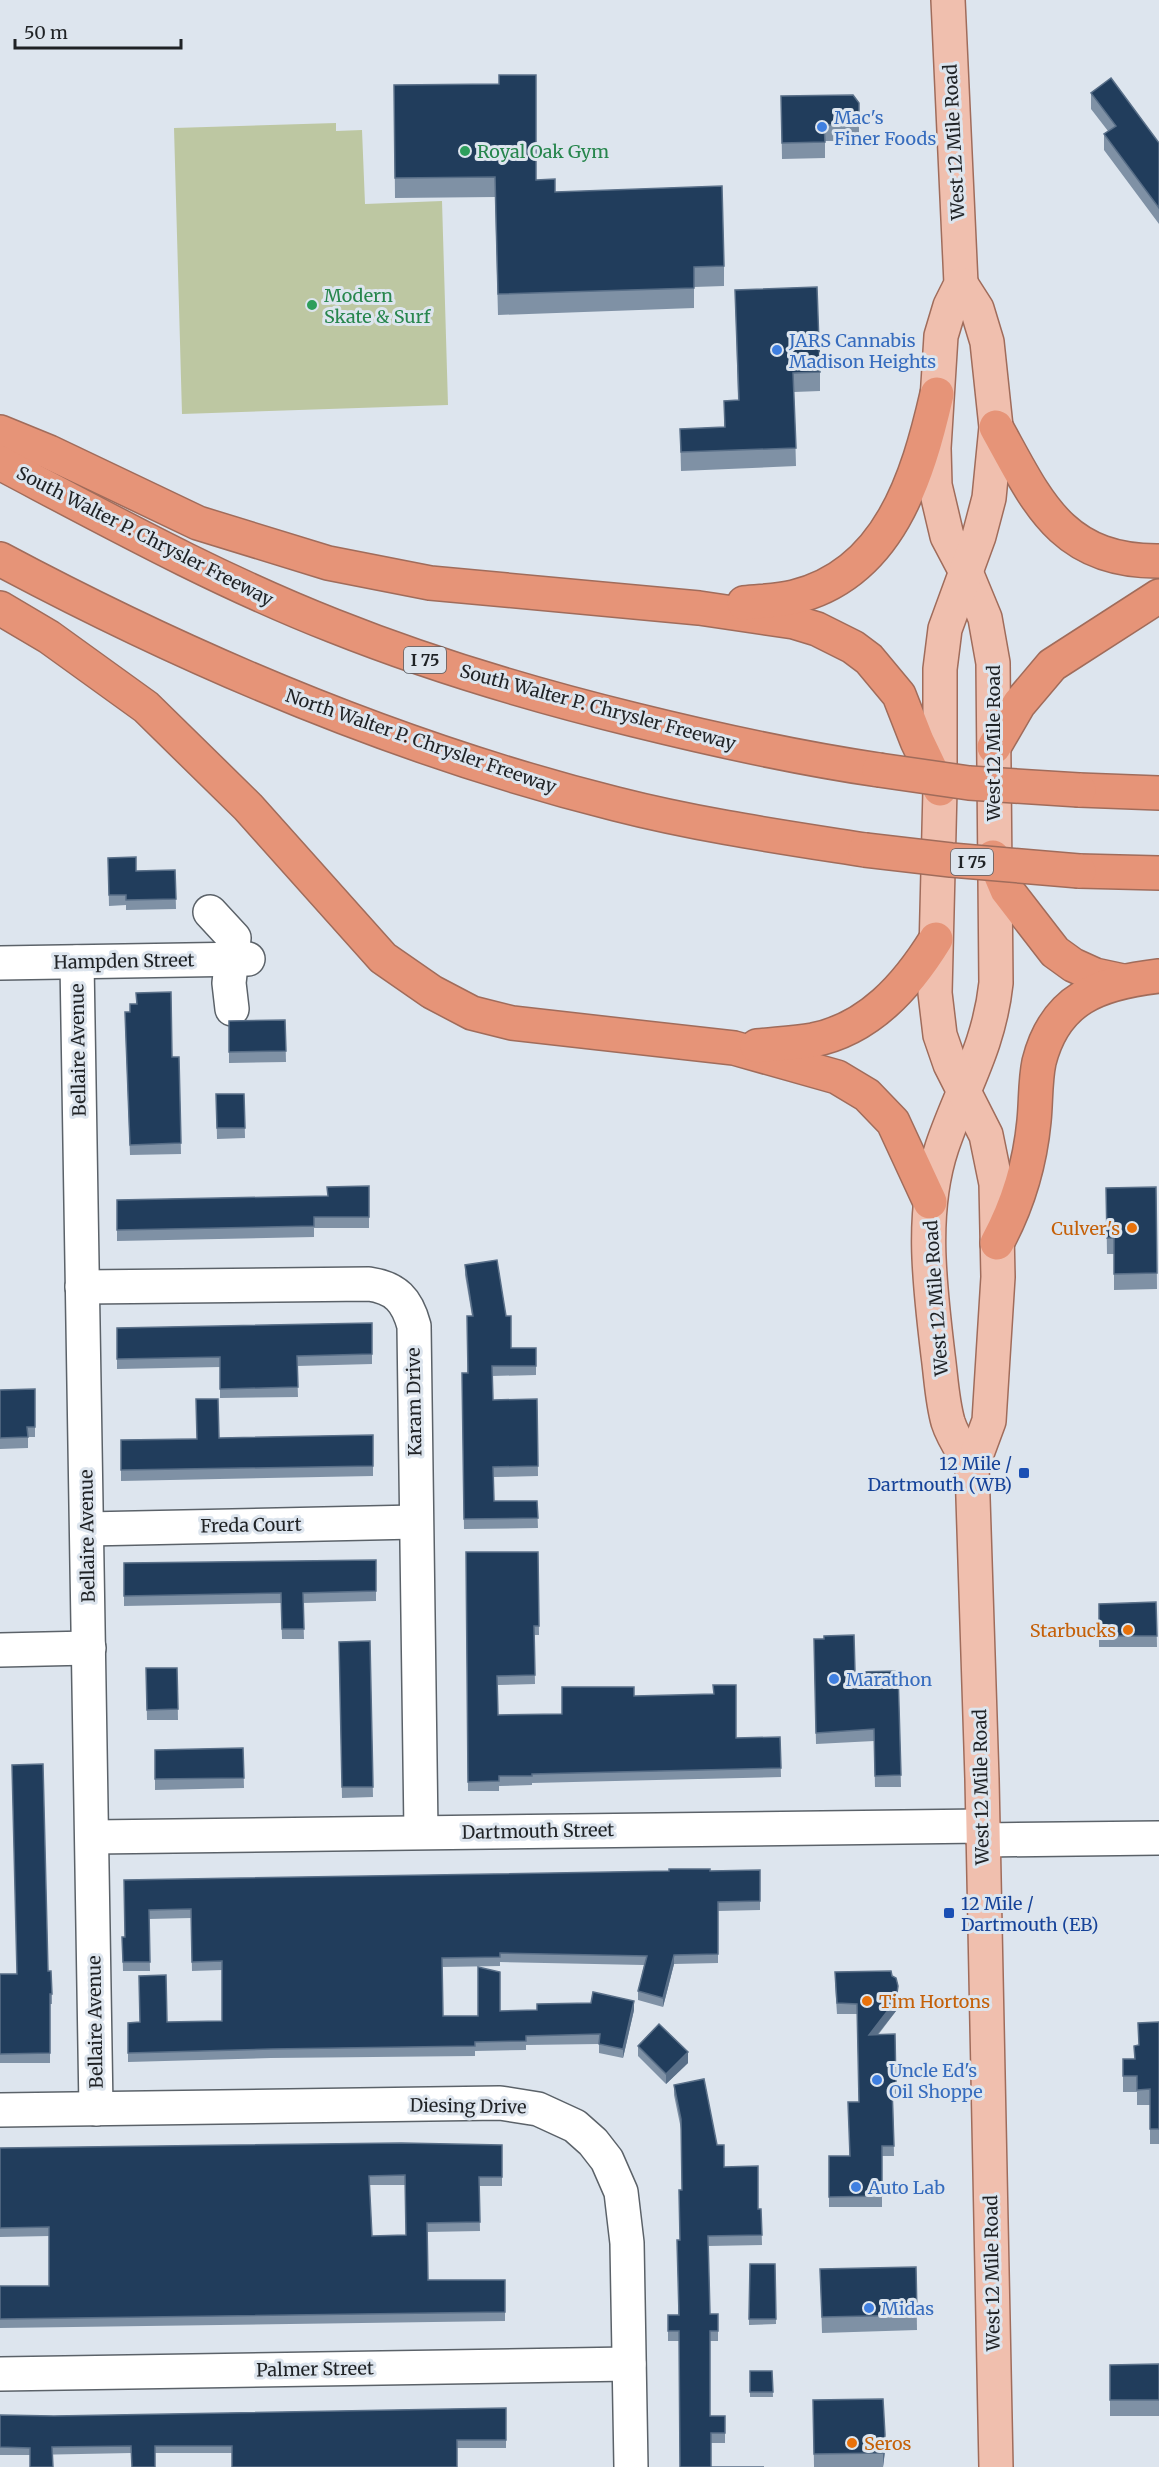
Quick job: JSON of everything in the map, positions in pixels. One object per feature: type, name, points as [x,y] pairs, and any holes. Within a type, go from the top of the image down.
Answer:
[{"type":"highway","points":[[699,608],[795,597],[833,581],[864,558],[898,515],[925,446],[937,394]]},
{"type":"highway","points":[[996,427],[1036,501],[1066,533],[1114,556],[1140,561],[1159,561]]},
{"type":"highway","points":[[0,432],[49,452],[198,523],[328,563],[430,583],[699,608],[794,622],[833,636],[854,647],[869,659],[899,695],[917,741],[940,789]]},
{"type":"highway","name":"South Walter P. Chrysler Freeway","points":[[0,463],[187,560],[280,604],[421,658],[514,688],[669,728],[821,762],[969,783],[1159,793]]},
{"type":"highway","name":"North Walter P. Chrysler Freeway","points":[[0,559],[126,624],[271,689],[480,765],[618,805],[723,826],[866,850],[1079,871],[1159,873]]},
{"type":"highway","points":[[994,747],[1019,704],[1052,665],[1159,596]]},
{"type":"highway","points":[[0,608],[49,636],[146,706],[248,807],[383,958],[432,992],[472,1013],[512,1023],[734,1048],[837,1077],[867,1095],[893,1122],[930,1202]]},
{"type":"highway","points":[[993,857],[1007,890],[1055,952],[1073,965],[1095,975],[1123,981]]},
{"type":"highway","points":[[734,1048],[815,1039],[849,1028],[866,1018],[893,996],[912,976],[936,939]]},
{"type":"highway","points":[[997,1243],[1023,1180],[1034,1123],[1039,1063],[1055,1022],[1068,1007],[1083,997],[1123,981],[1159,976]]},
{"type":"main road","name":"West 12 Mile Road","points":[[948,0],[961,284],[950,306],[941,336],[935,485],[947,536],[966,572],[984,618],[993,663],[993,857],[996,984],[993,1012],[987,1036],[941,1149],[930,1202],[929,1242],[932,1294],[943,1393],[949,1423],[972,1467]]},
{"type":"main road","name":"West 12 Mile Road","points":[[961,284],[977,309],[987,342],[996,427],[989,498],[979,536],[945,629],[940,669],[940,789],[935,993],[940,1035],[950,1064],[986,1135],[996,1184],[995,1341],[989,1421],[972,1467],[983,1833],[996,2467]]},
{"type":"street","points":[[210,912],[234,938],[240,959],[229,983],[232,1009]]},
{"type":"street","name":"Hampden Street","points":[[0,963],[240,959]]},
{"type":"street","name":"Bellaire Avenue","points":[[77,962],[96,2109]]},
{"type":"street","name":"Karam Drive","points":[[82,1287],[369,1284],[392,1290],[401,1296],[410,1311],[414,1326],[421,1832]]},
{"type":"street","name":"Freda Court","points":[[87,1529],[416,1522]]},
{"type":"street","points":[[0,1650],[89,1648]]},
{"type":"street","name":"Dartmouth Street","points":[[93,1837],[421,1832],[983,1833],[1159,1838]]},
{"type":"street","name":"Diesing Drive","points":[[0,2110],[500,2103],[538,2109],[575,2126],[593,2142],[607,2160],[621,2192],[627,2243],[631,2467]]},
{"type":"street","name":"Palmer Street","points":[[0,2374],[629,2364]]},
{"type":"green space","name":"Modern Skate & Surf","points":[[336,123],[336,131],[362,130],[365,204],[442,201],[448,405],[182,414],[174,128]]},
{"type":"building","points":[[499,75],[536,75],[536,180],[555,179],[555,192],[722,186],[724,266],[694,267],[694,288],[498,294],[495,177],[395,178],[394,85],[499,84]]},
{"type":"building","points":[[1111,78],[1159,143],[1159,208],[1104,134],[1116,126],[1091,93]]},
{"type":"building","points":[[853,95],[859,103],[859,125],[824,125],[825,142],[782,143],[781,96]]},
{"type":"building","points":[[817,287],[820,372],[793,373],[796,448],[681,452],[680,429],[725,427],[724,401],[739,400],[735,290]]},
{"type":"building","points":[[136,857],[136,871],[175,870],[176,899],[126,900],[126,895],[109,895],[108,858]]},
{"type":"building","points":[[171,992],[172,1057],[179,1057],[181,1143],[130,1145],[125,1012],[130,1012],[130,1004],[137,1004],[136,993]]},
{"type":"building","points":[[285,1020],[286,1051],[229,1052],[229,1021]]},
{"type":"building","points":[[216,1094],[244,1094],[245,1128],[217,1128]]},
{"type":"building","points":[[369,1186],[369,1217],[314,1217],[314,1226],[117,1230],[117,1200],[328,1196],[327,1187]]},
{"type":"building","name":"Culver's","points":[[1156,1187],[1157,1273],[1114,1274],[1114,1238],[1107,1238],[1106,1188]]},
{"type":"building","points":[[497,1260],[506,1316],[511,1316],[511,1348],[536,1348],[536,1366],[492,1366],[493,1400],[537,1399],[538,1466],[493,1467],[494,1501],[537,1501],[538,1518],[464,1519],[462,1373],[468,1373],[467,1316],[473,1316],[465,1265]]},
{"type":"building","points":[[372,1323],[372,1354],[297,1356],[298,1387],[220,1389],[220,1357],[117,1359],[117,1328]]},
{"type":"building","points":[[35,1389],[35,1427],[27,1427],[28,1437],[0,1438],[0,1390]]},
{"type":"building","points":[[196,1399],[218,1399],[219,1438],[373,1435],[373,1466],[121,1470],[121,1440],[197,1439]]},
{"type":"building","points":[[466,1552],[538,1552],[539,1626],[534,1626],[535,1675],[497,1676],[498,1715],[562,1714],[562,1687],[634,1687],[634,1696],[714,1694],[713,1685],[736,1685],[736,1738],[780,1737],[781,1768],[532,1774],[532,1776],[499,1776],[499,1781],[468,1782]]},
{"type":"building","points":[[376,1560],[376,1591],[303,1593],[304,1629],[282,1629],[281,1593],[124,1596],[124,1563]]},
{"type":"building","name":"Starbucks","points":[[1156,1602],[1157,1636],[1099,1636],[1099,1604]]},
{"type":"building","points":[[854,1635],[855,1672],[898,1671],[901,1775],[875,1776],[874,1729],[816,1733],[814,1639],[824,1639],[824,1636]]},
{"type":"building","points":[[370,1641],[373,1787],[342,1787],[339,1642]]},
{"type":"building","points":[[146,1668],[177,1668],[178,1709],[147,1710]]},
{"type":"building","points":[[243,1748],[244,1778],[155,1779],[155,1750]]},
{"type":"building","points":[[43,1764],[48,1971],[51,1971],[52,1994],[50,1994],[50,2053],[0,2054],[0,1974],[17,1974],[12,1765]]},
{"type":"building","points":[[669,1869],[760,1870],[760,1901],[718,1902],[718,1954],[674,1955],[663,1998],[638,1991],[647,1956],[500,1953],[500,1957],[442,1958],[443,2016],[478,2016],[478,1967],[500,1972],[500,2011],[537,2010],[537,2004],[591,2003],[593,1992],[634,2001],[623,2049],[599,2044],[600,2034],[526,2036],[526,2041],[475,2042],[475,2046],[128,2053],[128,2023],[140,2022],[139,1976],[166,1975],[167,2022],[222,2021],[222,1961],[192,1962],[191,1909],[149,1910],[150,1962],[123,1962],[124,1880],[669,1871]]},
{"type":"building","points":[[891,1971],[898,1986],[896,2000],[869,2035],[895,2034],[896,2088],[892,2088],[894,2146],[882,2146],[882,2196],[829,2197],[829,2156],[850,2156],[848,2102],[859,2102],[857,2004],[837,2003],[835,1972]]},
{"type":"building","points":[[1159,2022],[1159,2129],[1150,2129],[1150,2089],[1137,2090],[1137,2076],[1123,2076],[1123,2059],[1135,2059],[1134,2046],[1139,2045],[1138,2023]]},
{"type":"building","points":[[659,2024],[688,2052],[666,2074],[638,2046]]},
{"type":"building","points":[[704,2079],[717,2145],[724,2145],[724,2167],[758,2166],[758,2209],[761,2209],[762,2235],[708,2236],[710,2314],[718,2314],[718,2331],[710,2331],[710,2416],[725,2416],[725,2433],[711,2433],[711,2467],[680,2467],[679,2331],[668,2331],[668,2315],[679,2315],[677,2240],[680,2240],[679,2190],[682,2190],[681,2119],[674,2085]]},
{"type":"building","points":[[401,2143],[502,2145],[502,2177],[479,2177],[480,2222],[427,2223],[428,2280],[505,2280],[505,2312],[0,2319],[0,2286],[49,2286],[49,2227],[0,2228],[0,2148]],"holes":[[[405,2175],[406,2235],[372,2236],[369,2176]]]},
{"type":"building","points":[[750,2264],[775,2264],[776,2319],[749,2319]]},
{"type":"building","name":"Midas","points":[[916,2267],[917,2315],[822,2317],[820,2269]]},
{"type":"building","points":[[1159,2364],[1159,2400],[1110,2400],[1110,2365]]},
{"type":"building","points":[[750,2371],[772,2371],[773,2392],[750,2392]]},
{"type":"building","name":"Seros","points":[[883,2399],[885,2435],[883,2453],[814,2454],[813,2400]]},
{"type":"building","points":[[506,2408],[506,2440],[457,2440],[457,2467],[232,2467],[232,2446],[155,2446],[155,2467],[132,2467],[131,2446],[52,2447],[53,2467],[30,2467],[30,2448],[0,2447],[0,2415]]},
{"type":"place","name":"Mac's Finer Foods","points":[[822,127]]},
{"type":"place","name":"Royal Oak Gym","points":[[465,151]]},
{"type":"place","name":"Modern Skate & Surf","points":[[312,305]]},
{"type":"place","name":"JARS Cannabis Madison Heights","points":[[777,350]]},
{"type":"place","name":"Culver's","points":[[1132,1228]]},
{"type":"place","name":"12 Mile / Dartmouth (WB)","points":[[1024,1473]]},
{"type":"place","name":"Starbucks","points":[[1128,1630]]},
{"type":"place","name":"Marathon","points":[[834,1679]]},
{"type":"place","name":"12 Mile / Dartmouth (EB)","points":[[949,1913]]},
{"type":"place","name":"Tim Hortons","points":[[867,2001]]},
{"type":"place","name":"Uncle Ed's Oil Shoppe","points":[[877,2080]]},
{"type":"place","name":"Auto Lab","points":[[856,2187]]},
{"type":"place","name":"Midas","points":[[869,2308]]},
{"type":"place","name":"Seros","points":[[852,2443]]}]
